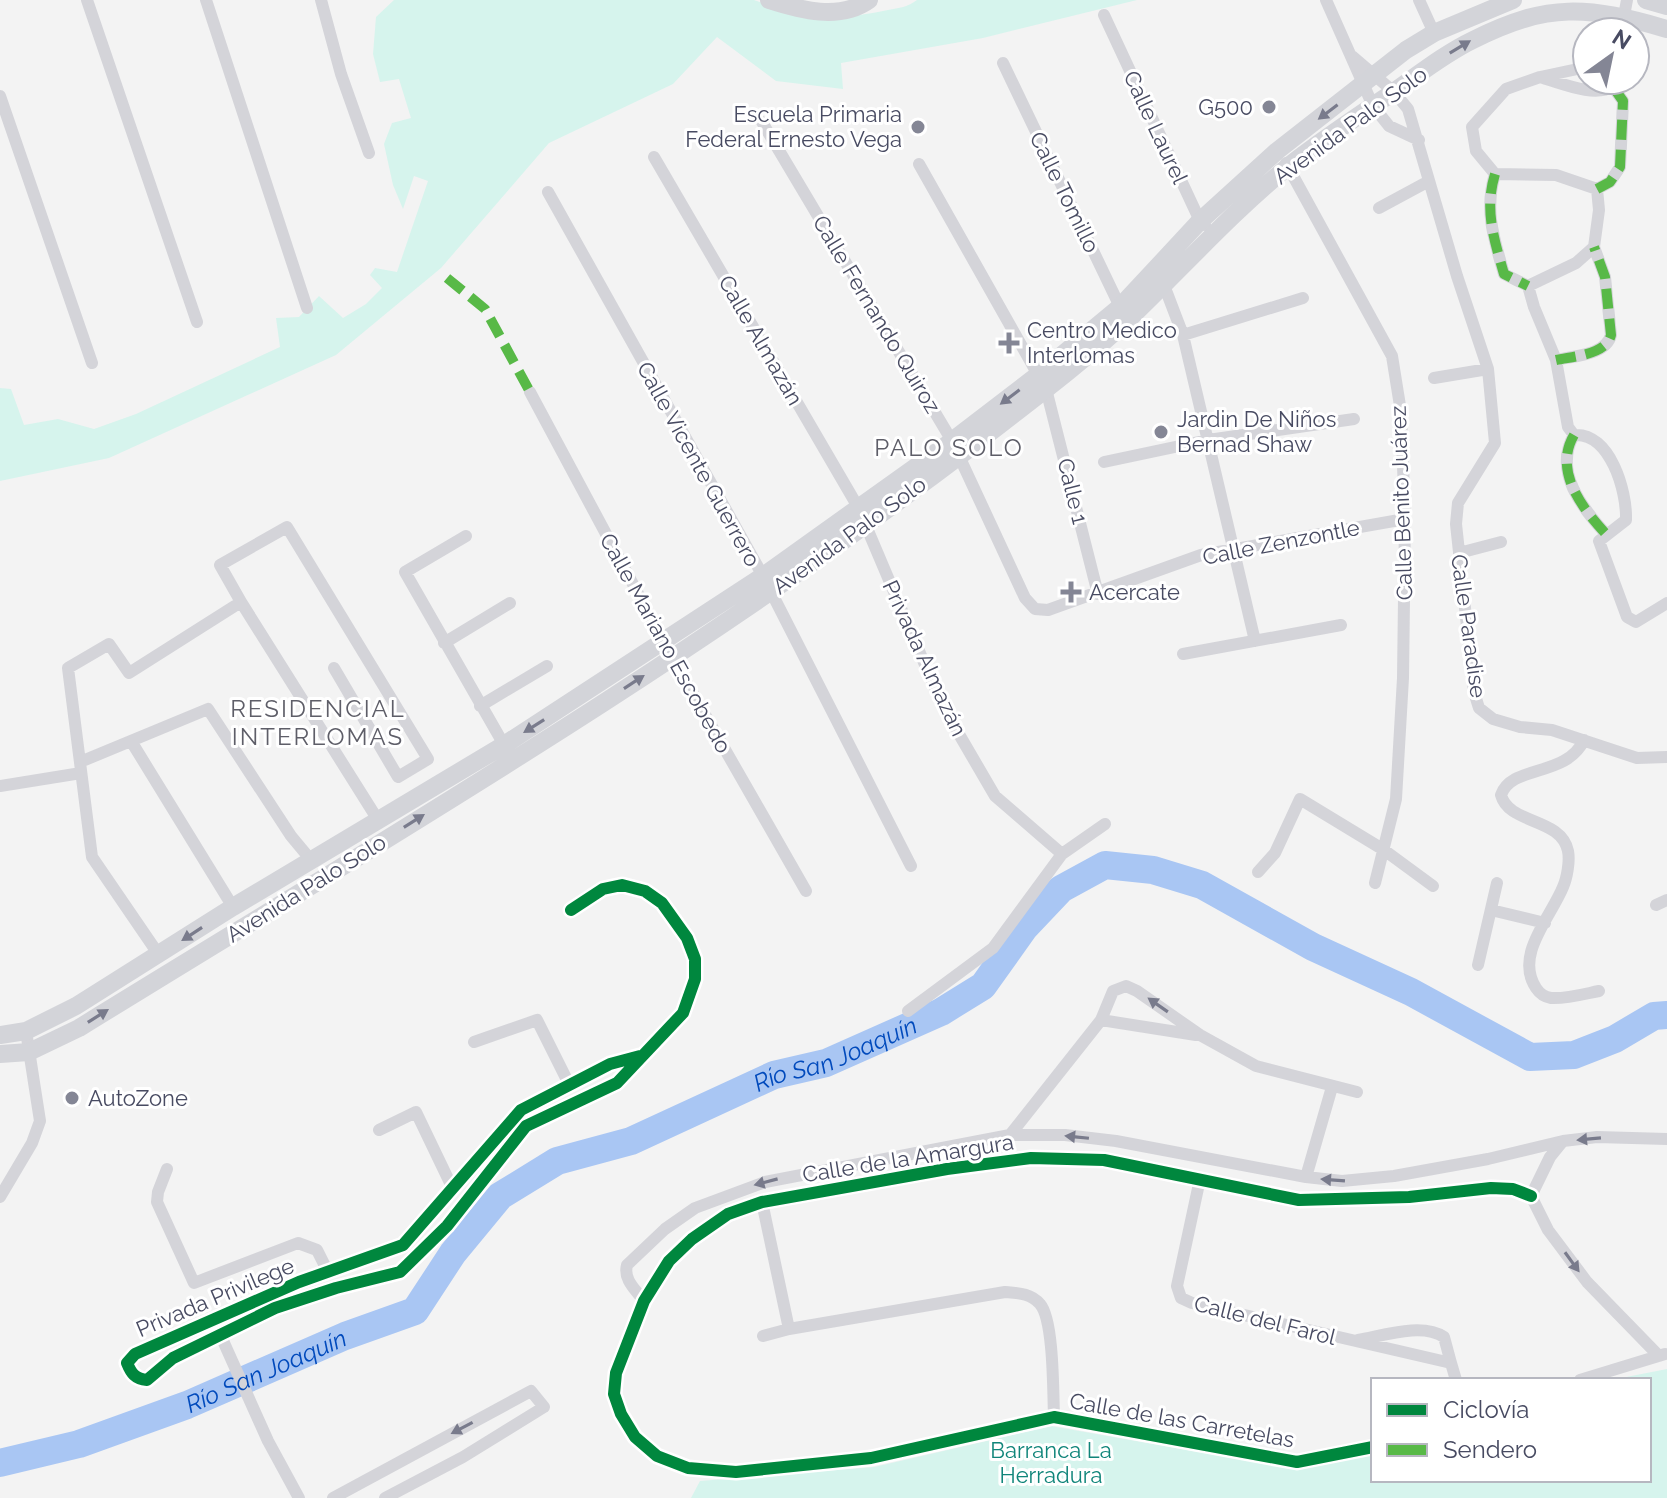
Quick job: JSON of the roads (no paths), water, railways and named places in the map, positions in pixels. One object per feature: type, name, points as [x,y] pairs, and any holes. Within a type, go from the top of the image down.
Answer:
[{"type":"main road","points":[[769,0],[794,9],[835,13],[864,1]]},
{"type":"main road","name":"Avenida Palo Solo","points":[[0,1054],[29,1052],[79,1028],[668,650],[767,583],[956,448],[1124,314],[1160,277],[1200,221],[1277,151],[1434,33],[1513,0]]},
{"type":"main road","points":[[1646,0],[1667,6]]},
{"type":"main road","name":"Avenida Palo Solo","points":[[1160,277],[1216,235],[1289,166],[1469,42],[1521,18],[1572,10],[1624,16]]},
{"type":"main road","name":"Avenida Palo Solo","points":[[0,1035],[26,1031],[76,1006],[233,907],[432,788],[508,752]]},
{"type":"street","points":[[87,0],[197,322]]},
{"type":"street","points":[[206,0],[307,308]]},
{"type":"street","points":[[321,0],[341,74],[369,153]]},
{"type":"street","name":"Calle Paradise","points":[[1326,0],[1352,56],[1368,81],[1394,92],[1408,109],[1488,369],[1495,443],[1458,503],[1456,524],[1474,692],[1479,708],[1493,719],[1520,727],[1552,730],[1637,758],[1667,757]]},
{"type":"street","points":[[1419,0],[1434,33]]},
{"type":"street","name":"Calle Laurel","points":[[1104,15],[1200,221],[1216,235]]},
{"type":"street","name":"Calle Tomillo","points":[[1003,63],[1124,314]]},
{"type":"street","points":[[1571,70],[1506,89],[1472,127],[1476,151],[1495,174],[1556,175],[1597,189],[1610,182],[1620,167],[1623,101],[1620,96]]},
{"type":"street","points":[[1540,77],[1571,85]]},
{"type":"street","points":[[1368,81],[1373,106],[1389,126],[1419,140]]},
{"type":"street","points":[[0,96],[92,363]]},
{"type":"street","name":"Calle Fernando Quiroz","points":[[762,122],[956,448],[1025,598]]},
{"type":"street","name":"Calle Benito Juárez","points":[[1277,151],[1289,166],[1392,356],[1401,412],[1405,519],[1403,678],[1396,799],[1375,883]]},
{"type":"street","name":"Calle Almazán","points":[[654,157],[862,515]]},
{"type":"street","name":"Calle 1","points":[[919,164],[1042,382],[1098,594]]},
{"type":"street","points":[[1495,174],[1488,195],[1490,226],[1504,274],[1528,286],[1556,360],[1568,427],[1574,435]]},
{"type":"street","points":[[1379,208],[1429,181]]},
{"type":"street","points":[[1556,360],[1602,349],[1609,344],[1611,335],[1605,277],[1594,247],[1599,210],[1597,189]]},
{"type":"street","name":"Calle Vicente Guerrero","points":[[548,192],[767,583],[911,866]]},
{"type":"street","points":[[1528,286],[1576,263],[1594,247]]},
{"type":"street","points":[[1160,277],[1183,335],[1255,641]]},
{"type":"street","points":[[1183,335],[1303,298]]},
{"type":"street","points":[[1434,378],[1488,369]]},
{"type":"street","name":"Calle Mariano Escobedo","points":[[530,392],[668,650],[806,891]]},
{"type":"street","points":[[1104,462],[1208,440],[1354,419]]},
{"type":"street","points":[[1574,435],[1584,434],[1606,449],[1626,504],[1626,520],[1599,541],[1627,617],[1636,622],[1667,603]]},
{"type":"street","points":[[1574,435],[1567,448],[1567,472],[1582,509],[1606,534]]},
{"type":"street","name":"Privada Almazán","points":[[862,515],[942,705],[995,796],[1062,854]]},
{"type":"street","name":"Calle Zenzontle","points":[[1025,598],[1035,609],[1048,610],[1201,555],[1405,519]]},
{"type":"street","points":[[334,668],[398,777],[428,759],[287,527],[220,565],[378,820]]},
{"type":"street","points":[[466,536],[405,572],[508,752]]},
{"type":"street","points":[[1459,553],[1501,542]]},
{"type":"street","points":[[159,955],[92,857],[68,668],[109,644],[129,673],[241,602]]},
{"type":"street","points":[[444,643],[510,603]]},
{"type":"street","points":[[1183,654],[1341,625]]},
{"type":"street","points":[[480,706],[547,666]]},
{"type":"street","points":[[0,786],[81,768],[131,741],[208,709],[291,836],[311,860]]},
{"type":"street","points":[[1584,740],[1579,751],[1569,760],[1509,782],[1501,795],[1503,803],[1514,811],[1554,830],[1564,840],[1568,853],[1565,883],[1531,950],[1529,968],[1533,984],[1539,993],[1548,998],[1599,991]]},
{"type":"street","points":[[131,741],[233,907]]},
{"type":"street","points":[[416,766],[432,788]]},
{"type":"street","points":[[1258,872],[1275,853],[1300,799],[1384,850],[1433,886]]},
{"type":"street","points":[[908,1011],[993,948],[1062,854],[1105,824]]},
{"type":"street","points":[[1478,965],[1497,883]]},
{"type":"street","name":"Privada Privilege","points":[[571,910],[603,889],[622,885],[645,891],[662,903],[687,938],[695,959],[695,979],[683,1013],[617,1083],[526,1126],[447,1226],[400,1272],[275,1308],[173,1358],[147,1380],[139,1379],[131,1372],[127,1363],[135,1354],[328,1272],[403,1245],[521,1110],[610,1064],[640,1056]]},
{"type":"street","points":[[1491,910],[1545,923]]},
{"type":"street","points":[[1010,1135],[1101,1020],[1113,991],[1126,986],[1200,1035],[1256,1066],[1357,1092]]},
{"type":"street","points":[[474,1042],[537,1020],[569,1084]]},
{"type":"street","points":[[1101,1020],[1200,1035]]},
{"type":"street","points":[[0,1197],[32,1143],[40,1121],[26,1031]]},
{"type":"street","points":[[1306,1177],[1332,1087]]},
{"type":"street","points":[[379,1130],[416,1112],[452,1187]]},
{"type":"street","name":"Calle de la Amargura","points":[[644,1301],[630,1283],[625,1272],[627,1265],[665,1229],[695,1208],[765,1182],[1010,1135],[1065,1135],[1116,1141],[1342,1181],[1394,1176],[1488,1159],[1563,1141],[1597,1137],[1667,1139]]},
{"type":"street","points":[[1563,1141],[1550,1157],[1531,1196],[1548,1230],[1587,1282],[1663,1355],[1587,1378]]},
{"type":"street","name":"Calle de la Amargura","points":[[616,1373],[644,1301],[669,1261],[692,1239],[728,1214],[762,1202],[947,1169],[1031,1158],[1104,1160],[1299,1200],[1409,1197],[1491,1188],[1513,1189],[1531,1196]]},
{"type":"street","points":[[167,1169],[157,1202],[194,1283],[298,1243],[317,1250],[328,1272]]},
{"type":"street","name":"Calle del Farol","points":[[1200,1179],[1177,1286],[1181,1298],[1350,1342],[1451,1363]]},
{"type":"street","points":[[762,1202],[789,1329]]},
{"type":"street","points":[[374,1256],[382,1264],[384,1272],[380,1279]]},
{"type":"street","points":[[763,1336],[1005,1292],[1024,1293],[1039,1302],[1047,1316],[1054,1417]]},
{"type":"street","points":[[208,1321],[220,1334],[268,1441],[299,1498]]},
{"type":"street","points":[[1350,1342],[1422,1330],[1435,1331],[1444,1337],[1455,1378]]},
{"type":"street","name":"Calle de las Carretelas","points":[[616,1373],[614,1394],[621,1414],[635,1437],[657,1456],[688,1468],[736,1472],[871,1458],[1054,1417],[1297,1462],[1371,1447]]},
{"type":"street","points":[[333,1498],[531,1391],[544,1407],[463,1457],[385,1498]]},
{"type":"waterway","name":"Río San Joaquín","points":[[0,1463],[79,1444],[187,1405],[345,1336],[415,1311],[453,1253],[500,1196],[557,1161],[631,1141],[774,1075],[826,1063],[941,1012],[983,986],[1025,927],[1061,889],[1105,865],[1153,870],[1202,885],[1313,947],[1411,992],[1530,1057],[1574,1055],[1615,1039],[1654,1016],[1667,1015]]},
{"type":"place","name":"G500","points":[[1269,107]]},
{"type":"place","name":"Escuela Primaria Federal Ernesto Vega","points":[[918,127]]},
{"type":"place","name":"Centro Medico Interlomas","points":[[1009,343]]},
{"type":"place","name":"Jardin De Niños Bernad Shaw","points":[[1161,432]]},
{"type":"place","name":"Acercate","points":[[1071,592]]},
{"type":"place","name":"AutoZone","points":[[72,1098]]},
{"type":"district","name":"PALO SOLO","points":[[949,447]]},
{"type":"district","name":"RESIDENCIAL INTERLOMAS","points":[[318,722]]},
{"type":"park label","name":"Barranca La Herradura","points":[[1051,1462]]}]
